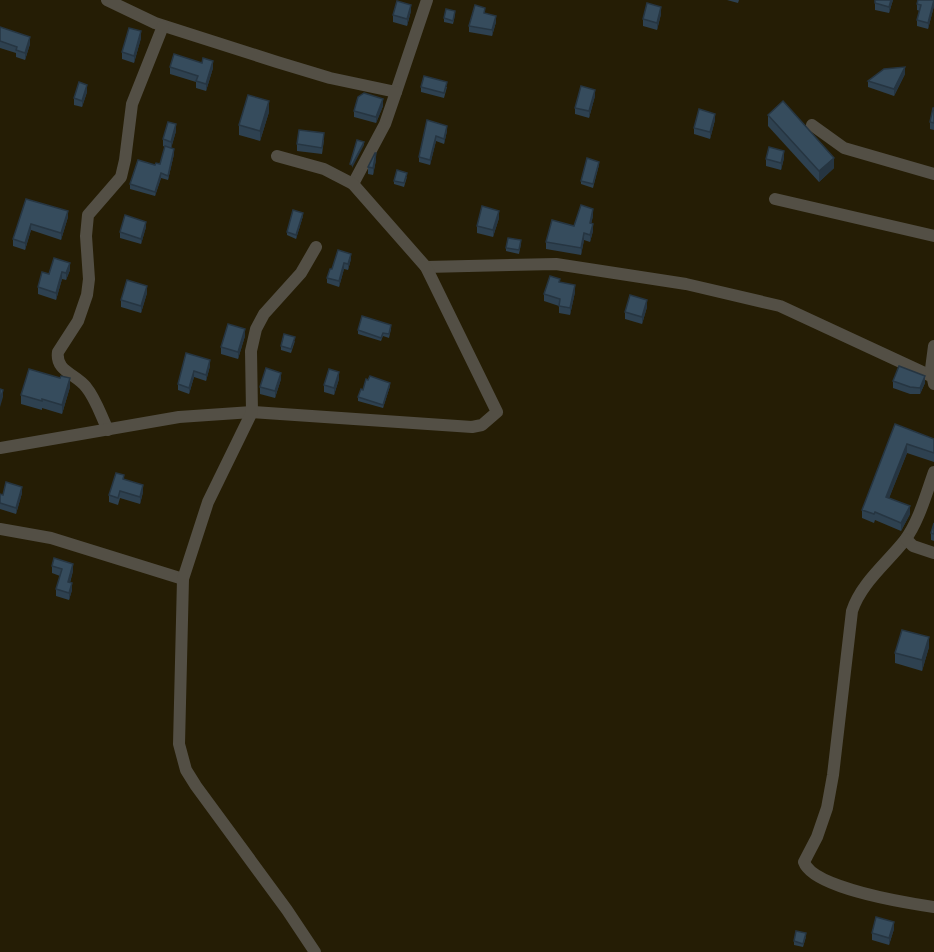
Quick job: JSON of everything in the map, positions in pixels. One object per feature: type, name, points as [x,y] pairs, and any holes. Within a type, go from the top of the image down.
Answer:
[{"type":"street","points":[[108,0],[163,26],[330,78],[396,92]]},
{"type":"street","points":[[353,184],[385,124],[427,0]]},
{"type":"street","points":[[108,430],[88,389],[81,381],[63,369],[57,357],[78,321],[87,295],[88,215],[121,177],[132,104],[163,26]]},
{"type":"street","points":[[812,125],[844,148],[934,174]]},
{"type":"street","points":[[0,448],[178,417],[252,412],[465,427],[482,425],[497,412],[426,267],[353,184],[324,169],[277,156]]},
{"type":"street","points":[[775,199],[934,236]]},
{"type":"street","points":[[315,952],[196,786],[181,759],[179,744],[183,579],[208,501],[252,412],[251,351],[256,329],[264,314],[301,273],[316,247]]},
{"type":"street","points":[[426,267],[556,264],[686,284],[780,306],[933,380],[934,346]]},
{"type":"street","points":[[934,472],[922,507],[906,539],[857,597],[852,611],[829,797],[823,822],[804,862],[809,872],[820,878],[882,899],[934,907]]},
{"type":"street","points":[[0,529],[51,538],[183,579]]},
{"type":"street","points":[[906,539],[913,546],[934,553]]},
{"type":"building","points":[[875,0],[891,0],[889,7],[875,3]]},
{"type":"building","points":[[918,0],[934,0],[928,23],[917,20],[921,5],[917,4]]},
{"type":"building","points":[[397,1],[411,5],[407,19],[393,15]]},
{"type":"building","points":[[647,3],[661,7],[657,23],[643,19]]},
{"type":"building","points":[[475,5],[485,8],[484,13],[496,16],[492,30],[469,26]]},
{"type":"building","points":[[446,9],[455,11],[453,21],[444,18]]},
{"type":"building","points":[[0,27],[30,37],[25,53],[16,50],[17,47],[0,41]]},
{"type":"building","points":[[129,28],[141,31],[134,56],[122,52]]},
{"type":"building","points":[[174,54],[202,63],[203,58],[213,61],[206,84],[196,81],[198,76],[170,67]]},
{"type":"building","points":[[905,67],[894,89],[868,81],[884,69]]},
{"type":"building","points":[[424,76],[447,82],[444,93],[421,87]]},
{"type":"building","points":[[79,82],[87,85],[82,101],[74,98]]},
{"type":"building","points":[[581,86],[595,90],[589,111],[575,108]]},
{"type":"building","points":[[364,93],[383,99],[376,117],[354,111],[358,97]]},
{"type":"building","points":[[248,95],[269,101],[260,131],[239,125]]},
{"type":"building","points":[[783,101],[834,158],[819,171],[768,115]]},
{"type":"building","points":[[934,108],[934,123],[930,122]]},
{"type":"building","points":[[699,109],[715,114],[710,132],[694,128]]},
{"type":"building","points":[[427,120],[447,126],[444,139],[436,136],[430,160],[419,157]]},
{"type":"building","points":[[168,122],[176,124],[171,142],[163,139]]},
{"type":"building","points":[[299,130],[324,133],[322,148],[297,144]]},
{"type":"building","points":[[357,140],[364,142],[352,165],[350,164]]},
{"type":"building","points":[[165,146],[174,149],[168,176],[161,173],[155,192],[130,184],[138,160],[155,165],[160,164]]},
{"type":"building","points":[[769,147],[784,151],[781,163],[766,159]]},
{"type":"building","points":[[375,153],[373,168],[368,167]]},
{"type":"building","points":[[587,158],[599,162],[593,184],[581,181]]},
{"type":"building","points":[[397,170],[407,173],[404,183],[394,181]]},
{"type":"building","points":[[26,199],[68,211],[61,233],[31,224],[25,243],[13,239]]},
{"type":"building","points":[[581,205],[593,209],[590,223],[593,224],[590,235],[584,233],[581,248],[546,242],[552,220],[574,226]]},
{"type":"building","points":[[482,206],[499,211],[493,230],[477,226]]},
{"type":"building","points":[[293,210],[303,213],[296,235],[287,232]]},
{"type":"building","points":[[125,215],[146,222],[141,239],[120,232]]},
{"type":"building","points":[[508,238],[521,240],[519,250],[506,248]]},
{"type":"building","points":[[338,250],[351,254],[348,264],[344,263],[339,281],[327,278]]},
{"type":"building","points":[[54,258],[70,263],[66,273],[62,272],[56,293],[38,287],[42,272],[49,274]]},
{"type":"building","points":[[550,276],[560,279],[559,282],[575,285],[570,308],[559,306],[560,299],[544,294]]},
{"type":"building","points":[[127,280],[147,286],[141,306],[121,300]]},
{"type":"building","points":[[630,295],[647,300],[642,317],[625,312]]},
{"type":"building","points":[[362,316],[391,325],[389,334],[383,333],[381,338],[358,330]]},
{"type":"building","points":[[228,324],[245,329],[238,352],[221,347]]},
{"type":"building","points":[[284,334],[295,337],[291,349],[281,346]]},
{"type":"building","points":[[186,353],[210,360],[206,375],[194,371],[189,388],[178,384]]},
{"type":"building","points":[[899,366],[925,376],[920,388],[893,381]]},
{"type":"building","points":[[266,368],[281,373],[275,391],[260,387]]},
{"type":"building","points":[[29,369],[60,378],[61,376],[70,378],[62,405],[21,395]]},
{"type":"building","points":[[329,369],[339,372],[334,388],[324,385]]},
{"type":"building","points":[[370,376],[390,383],[383,405],[358,397],[366,379],[368,380]]},
{"type":"building","points":[[895,424],[934,439],[934,453],[907,444],[886,497],[910,506],[901,523],[875,512],[874,514],[862,510]]},
{"type":"building","points":[[116,473],[124,475],[123,479],[143,485],[140,497],[120,491],[118,498],[109,495]]},
{"type":"building","points":[[6,482],[22,487],[16,508],[0,503],[0,494],[3,495]]},
{"type":"building","points":[[54,558],[73,564],[68,582],[72,583],[69,593],[56,589],[62,569],[52,566]]},
{"type":"building","points":[[902,630],[929,637],[922,660],[895,653]]},
{"type":"building","points":[[876,917],[894,922],[889,938],[872,933]]},
{"type":"building","points":[[796,931],[806,933],[803,944],[794,941]]}]
